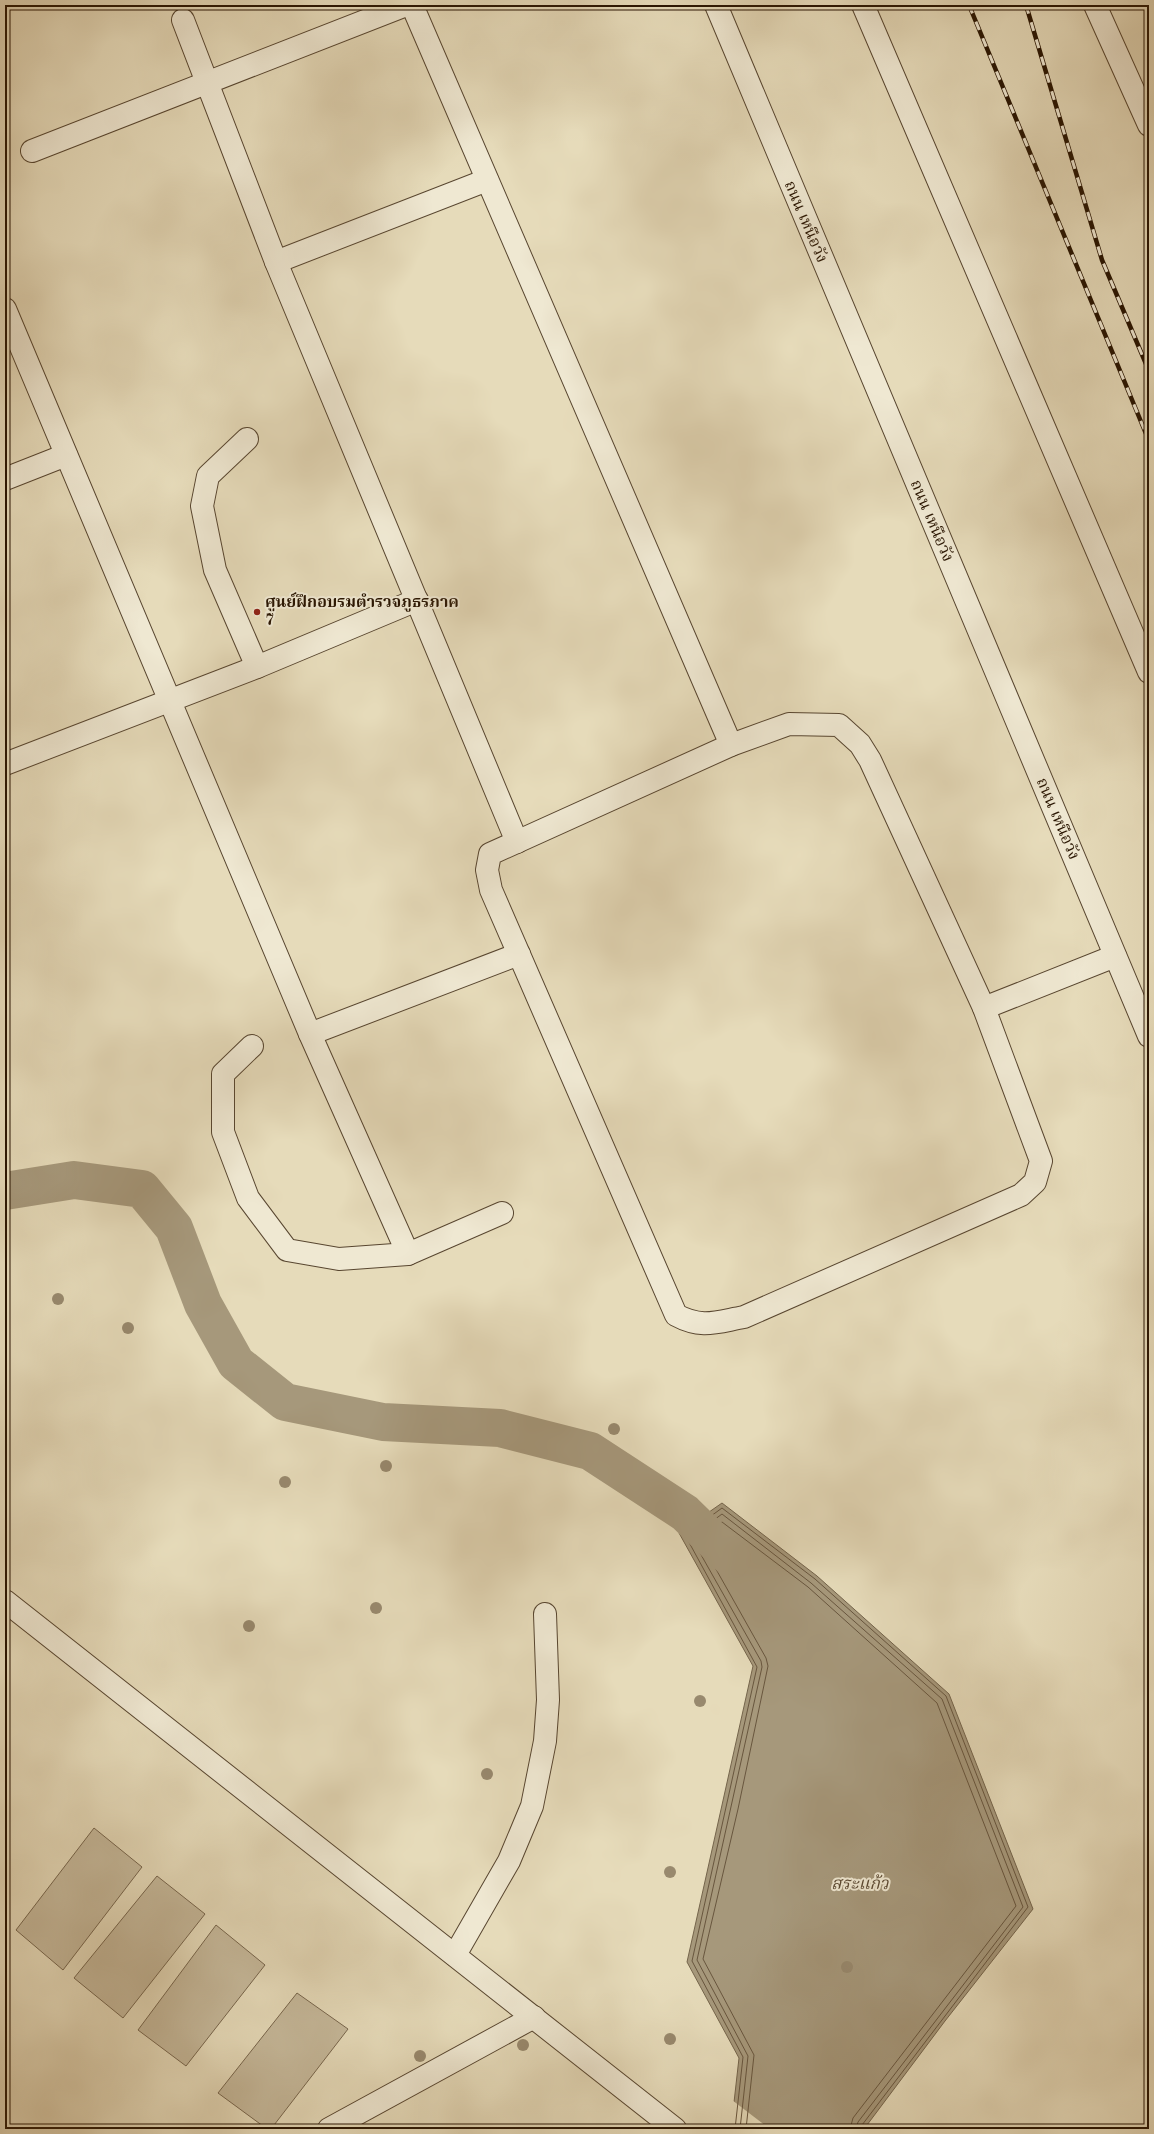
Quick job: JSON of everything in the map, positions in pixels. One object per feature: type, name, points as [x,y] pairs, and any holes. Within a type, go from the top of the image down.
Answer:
[{"type":"street","points":[[32,151],[406,5]]},
{"type":"street","points":[[412,5],[731,745]]},
{"type":"street","name":"ถนน เหนือวัง","points":[[716,5],[1149,1034]]},
{"type":"street","points":[[863,5],[1149,672]]},
{"type":"street","points":[[1095,5],[1149,125]]},
{"type":"street","points":[[183,20],[276,262],[517,842]]},
{"type":"street","points":[[276,262],[487,180]]},
{"type":"street","points":[[5,309],[310,1034],[408,1254]]},
{"type":"street","points":[[247,439],[208,476],[202,506],[214,570],[257,667]]},
{"type":"street","points":[[5,479],[66,455]]},
{"type":"street","points":[[5,764],[257,667],[417,600]]},
{"type":"street","points":[[789,724],[839,725],[860,744],[870,760],[984,1008],[1041,1161],[1035,1182],[1021,1195],[744,1316],[707,1324],[689,1322],[676,1315],[491,890],[487,870],[490,854],[731,745],[789,724]]},
{"type":"street","points":[[310,1034],[519,954]]},
{"type":"street","points":[[984,1008],[1115,956]]},
{"type":"street","points":[[252,1046],[223,1074],[223,1132],[248,1198],[287,1250],[339,1259],[408,1254],[502,1213]]},
{"type":"street","points":[[5,1600],[675,2129]]},
{"type":"street","points":[[455,1955],[509,1861],[532,1806],[546,1741],[548,1700],[545,1614]]},
{"type":"street","points":[[329,2129],[534,2017]]},
{"type":"shaded area","points":[[94,1828],[142,1867],[63,1970],[16,1930]]},
{"type":"shaded area","points":[[157,1876],[205,1914],[123,2018],[74,1978]]},
{"type":"shaded area","points":[[216,1925],[265,1965],[186,2066],[138,2030]]},
{"type":"shaded area","points":[[297,1993],[348,2029],[271,2129],[267,2129],[218,2093]]},
{"type":"water","name":"สระแก้ว","points":[[722,1503],[817,1576],[949,1694],[1033,1909],[945,2021],[864,2129],[731,2129],[739,2058],[687,1962],[753,1666],[679,1533]]},
{"type":"pier","points":[[732,2100],[770,2129],[729,2129]]},
{"type":"waterway","points":[[5,1191],[74,1180],[142,1189],[174,1228],[203,1304],[236,1363],[285,1402],[383,1422],[500,1428],[590,1451],[685,1513],[732,1559]]},
{"type":"railway","points":[[969,5],[1149,441]]},
{"type":"railway","points":[[1026,5],[1102,260],[1149,371]]},
{"type":"place","name":"ศูนย์ฝึกอบรมตำรวจภูธรภาค 7","points":[[257,612]]}]
